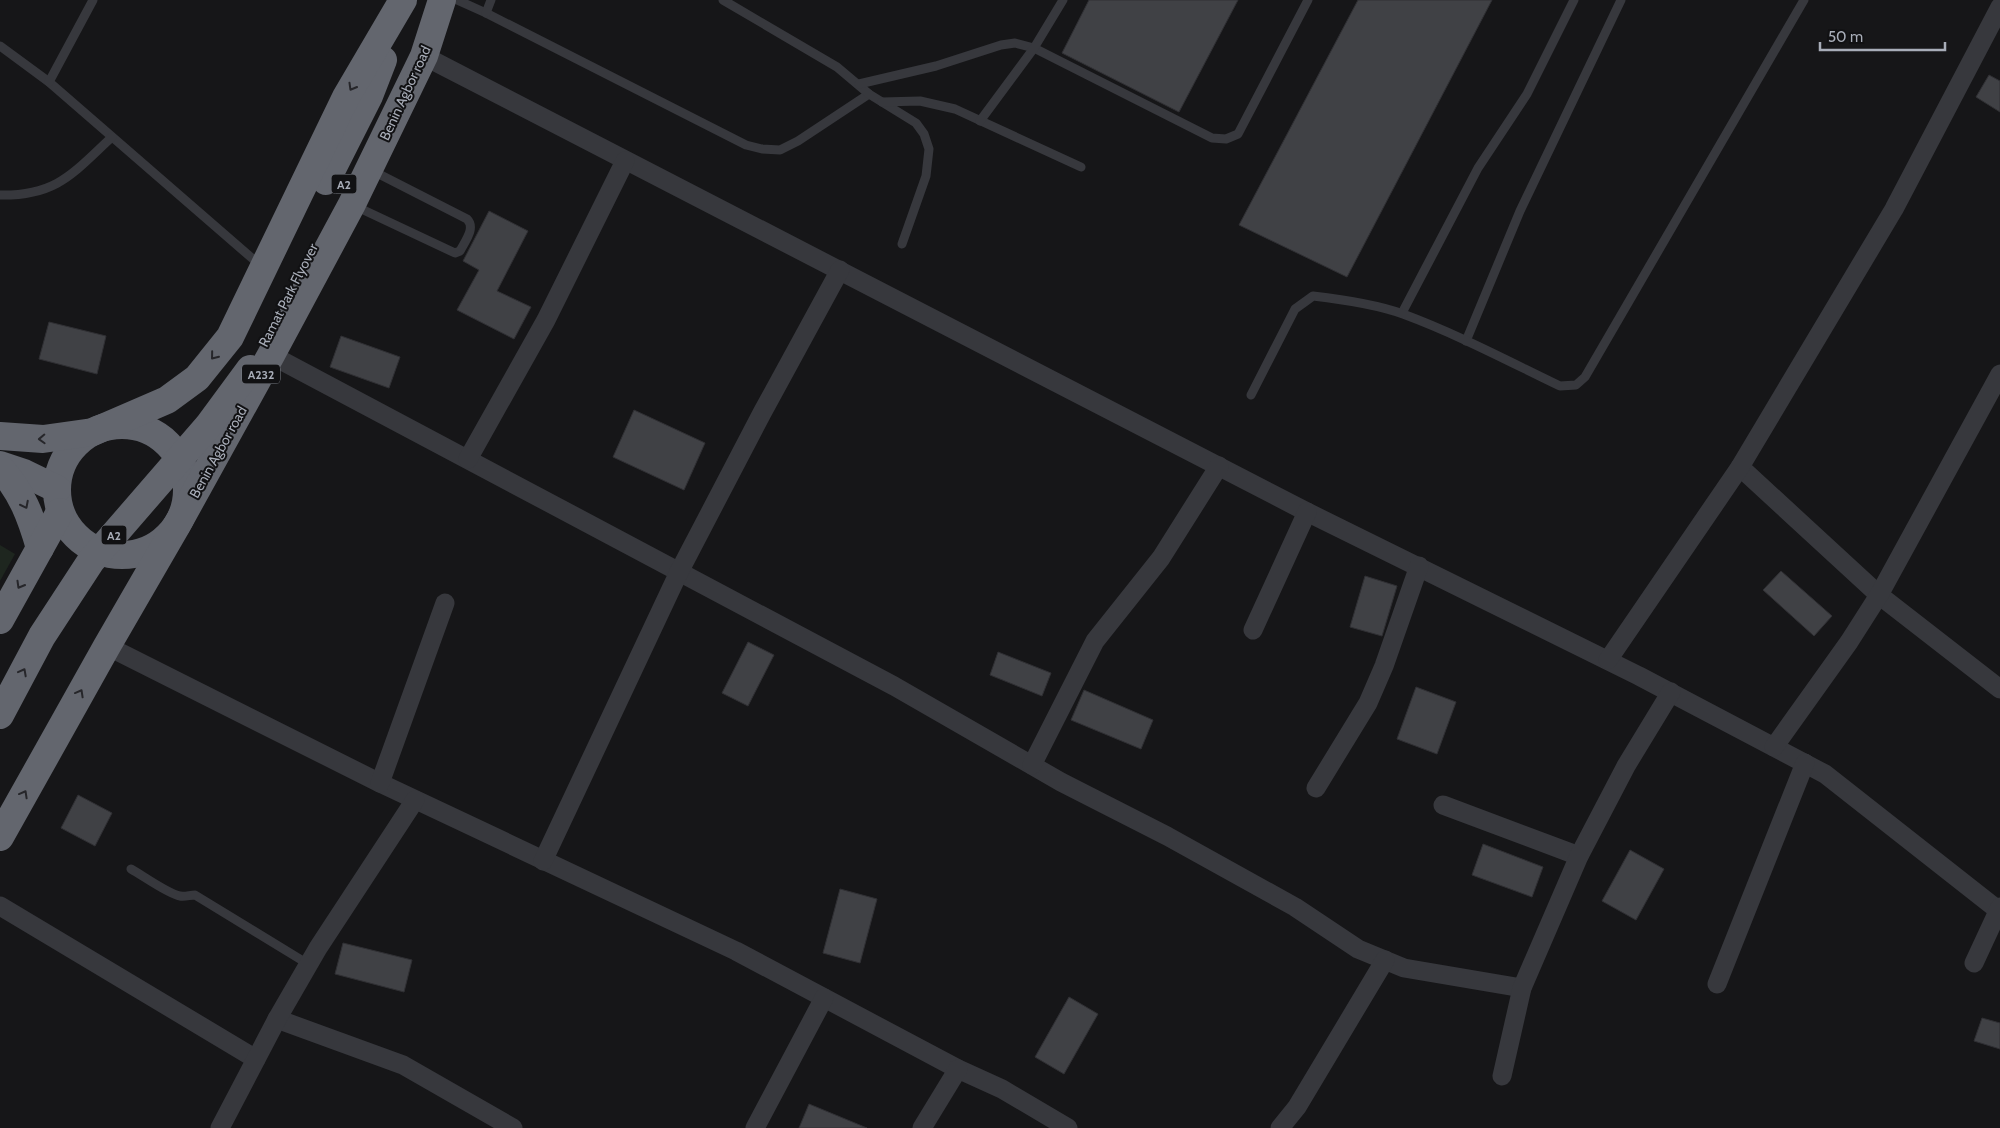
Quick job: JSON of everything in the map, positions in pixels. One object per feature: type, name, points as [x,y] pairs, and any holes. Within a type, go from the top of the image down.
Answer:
[{"type":"highway","points":[[0,620],[40,548],[59,500],[62,466],[67,456],[83,438],[93,432],[167,400],[197,378],[230,337],[346,96],[405,0]]},
{"type":"highway","name":"Ramat Park Flyover","points":[[0,678],[26,627],[76,552],[193,417],[252,361],[369,96],[405,0]]},
{"type":"highway","name":"Ramat Park Flyover","points":[[0,715],[42,636],[91,561],[208,426],[252,361],[384,105],[441,0]]},
{"type":"highway","name":"Benin Agbor road","points":[[0,837],[56,735],[177,525],[252,361],[352,204],[424,56],[441,0]]},
{"type":"highway","points":[[0,436],[43,439],[93,432],[118,425],[131,426],[155,434],[174,451],[183,468],[187,488],[183,513],[177,525],[160,543],[133,555],[114,556],[91,548],[81,542],[65,523],[59,500],[24,473],[0,466]]},
{"type":"highway","points":[[0,466],[14,482],[31,517],[40,548]]},
{"type":"street","points":[[1608,660],[1740,467],[1894,209],[2000,7]]},
{"type":"street","points":[[424,56],[1307,512],[1608,660],[1825,774],[1999,908],[1995,930],[1974,963]]},
{"type":"street","points":[[468,459],[546,320],[625,161]]},
{"type":"street","points":[[543,861],[679,572],[762,413],[840,270]]},
{"type":"street","points":[[252,361],[468,459],[894,686],[1032,765],[1176,840],[1295,907],[1358,949],[1404,968],[1522,988]]},
{"type":"street","points":[[1774,747],[1849,642],[1879,595],[1999,377]]},
{"type":"street","points":[[1032,765],[1095,641],[1161,558],[1220,466]]},
{"type":"street","points":[[1740,467],[1879,595],[2000,689]]},
{"type":"street","points":[[1253,630],[1307,512]]},
{"type":"street","points":[[1316,788],[1368,703],[1384,666],[1419,566]]},
{"type":"street","points":[[380,783],[445,603]]},
{"type":"street","points":[[107,646],[380,783],[736,951],[958,1069],[1002,1090],[1068,1128]]},
{"type":"street","points":[[1502,1076],[1522,988],[1579,856],[1626,766],[1670,692]]},
{"type":"street","points":[[1717,984],[1804,763]]},
{"type":"street","points":[[220,1128],[308,964],[361,880],[416,800]]},
{"type":"street","points":[[1443,805],[1579,856]]},
{"type":"street","points":[[0,906],[256,1059]]},
{"type":"street","points":[[1280,1128],[1297,1107],[1385,960]]},
{"type":"street","points":[[755,1128],[824,998]]},
{"type":"street","points":[[277,1019],[403,1065],[513,1128]]},
{"type":"street","points":[[922,1128],[958,1069]]},
{"type":"lane","points":[[49,82],[93,0]]},
{"type":"lane","points":[[457,0],[746,145],[762,149],[780,150],[798,141],[869,94]]},
{"type":"lane","points":[[486,13],[491,0]]},
{"type":"lane","points":[[723,0],[837,67],[869,94],[916,123],[924,134],[929,149],[926,176],[902,244]]},
{"type":"lane","points":[[980,121],[1034,48],[1063,0]]},
{"type":"lane","points":[[859,84],[936,66],[1001,44],[1015,43],[1034,48],[1212,138],[1226,139],[1238,134],[1308,0]]},
{"type":"lane","points":[[1402,313],[1478,168],[1527,94],[1574,0]]},
{"type":"lane","points":[[1466,341],[1520,211],[1621,0]]},
{"type":"lane","points":[[1251,395],[1295,309],[1313,296],[1334,298],[1402,313],[1560,386],[1576,385],[1585,377],[1804,0]]},
{"type":"lane","points":[[0,46],[49,82],[263,268]]},
{"type":"lane","points":[[882,102],[920,101],[954,109],[1081,167]]},
{"type":"lane","points":[[0,195],[37,193],[60,182],[68,177],[112,136]]},
{"type":"lane","points":[[352,204],[455,253],[460,251],[472,227],[471,222],[467,218],[369,168]]},
{"type":"lane","points":[[131,869],[173,894],[181,896],[195,895],[308,964]]},
{"type":"shaded area","points":[[0,545],[15,554],[0,581]]},
{"type":"building","points":[[1089,0],[1238,0],[1179,112],[1062,53]]},
{"type":"building","points":[[1358,0],[1492,0],[1347,277],[1239,225]]},
{"type":"building","points":[[1989,75],[2000,81],[2000,112],[1976,97]]},
{"type":"building","points":[[489,211],[528,231],[497,291],[531,307],[514,339],[457,310],[479,270],[463,261]]},
{"type":"building","points":[[49,322],[106,336],[97,374],[39,359]]},
{"type":"building","points":[[341,336],[400,357],[389,388],[330,367]]},
{"type":"building","points":[[634,410],[705,443],[684,490],[613,457]]},
{"type":"building","points":[[1781,571],[1832,616],[1814,636],[1763,590]]},
{"type":"building","points":[[1365,576],[1397,586],[1382,636],[1350,627]]},
{"type":"building","points":[[748,642],[774,655],[748,706],[722,693]]},
{"type":"building","points":[[998,652],[1051,673],[1042,696],[990,675]]},
{"type":"building","points":[[1416,687],[1456,702],[1437,754],[1397,739]]},
{"type":"building","points":[[1084,690],[1153,720],[1141,749],[1071,720]]},
{"type":"building","points":[[78,795],[112,813],[95,846],[61,828]]},
{"type":"building","points":[[1483,844],[1543,867],[1532,897],[1472,875]]},
{"type":"building","points":[[1630,850],[1664,869],[1636,920],[1602,901]]},
{"type":"building","points":[[840,889],[877,899],[860,963],[823,953]]},
{"type":"building","points":[[343,943],[412,960],[404,992],[335,974]]},
{"type":"building","points":[[1069,997],[1098,1014],[1064,1074],[1035,1057]]},
{"type":"building","points":[[1982,1018],[2000,1023],[2000,1049],[1974,1041]]},
{"type":"building","points":[[809,1104],[867,1128],[799,1128]]}]
